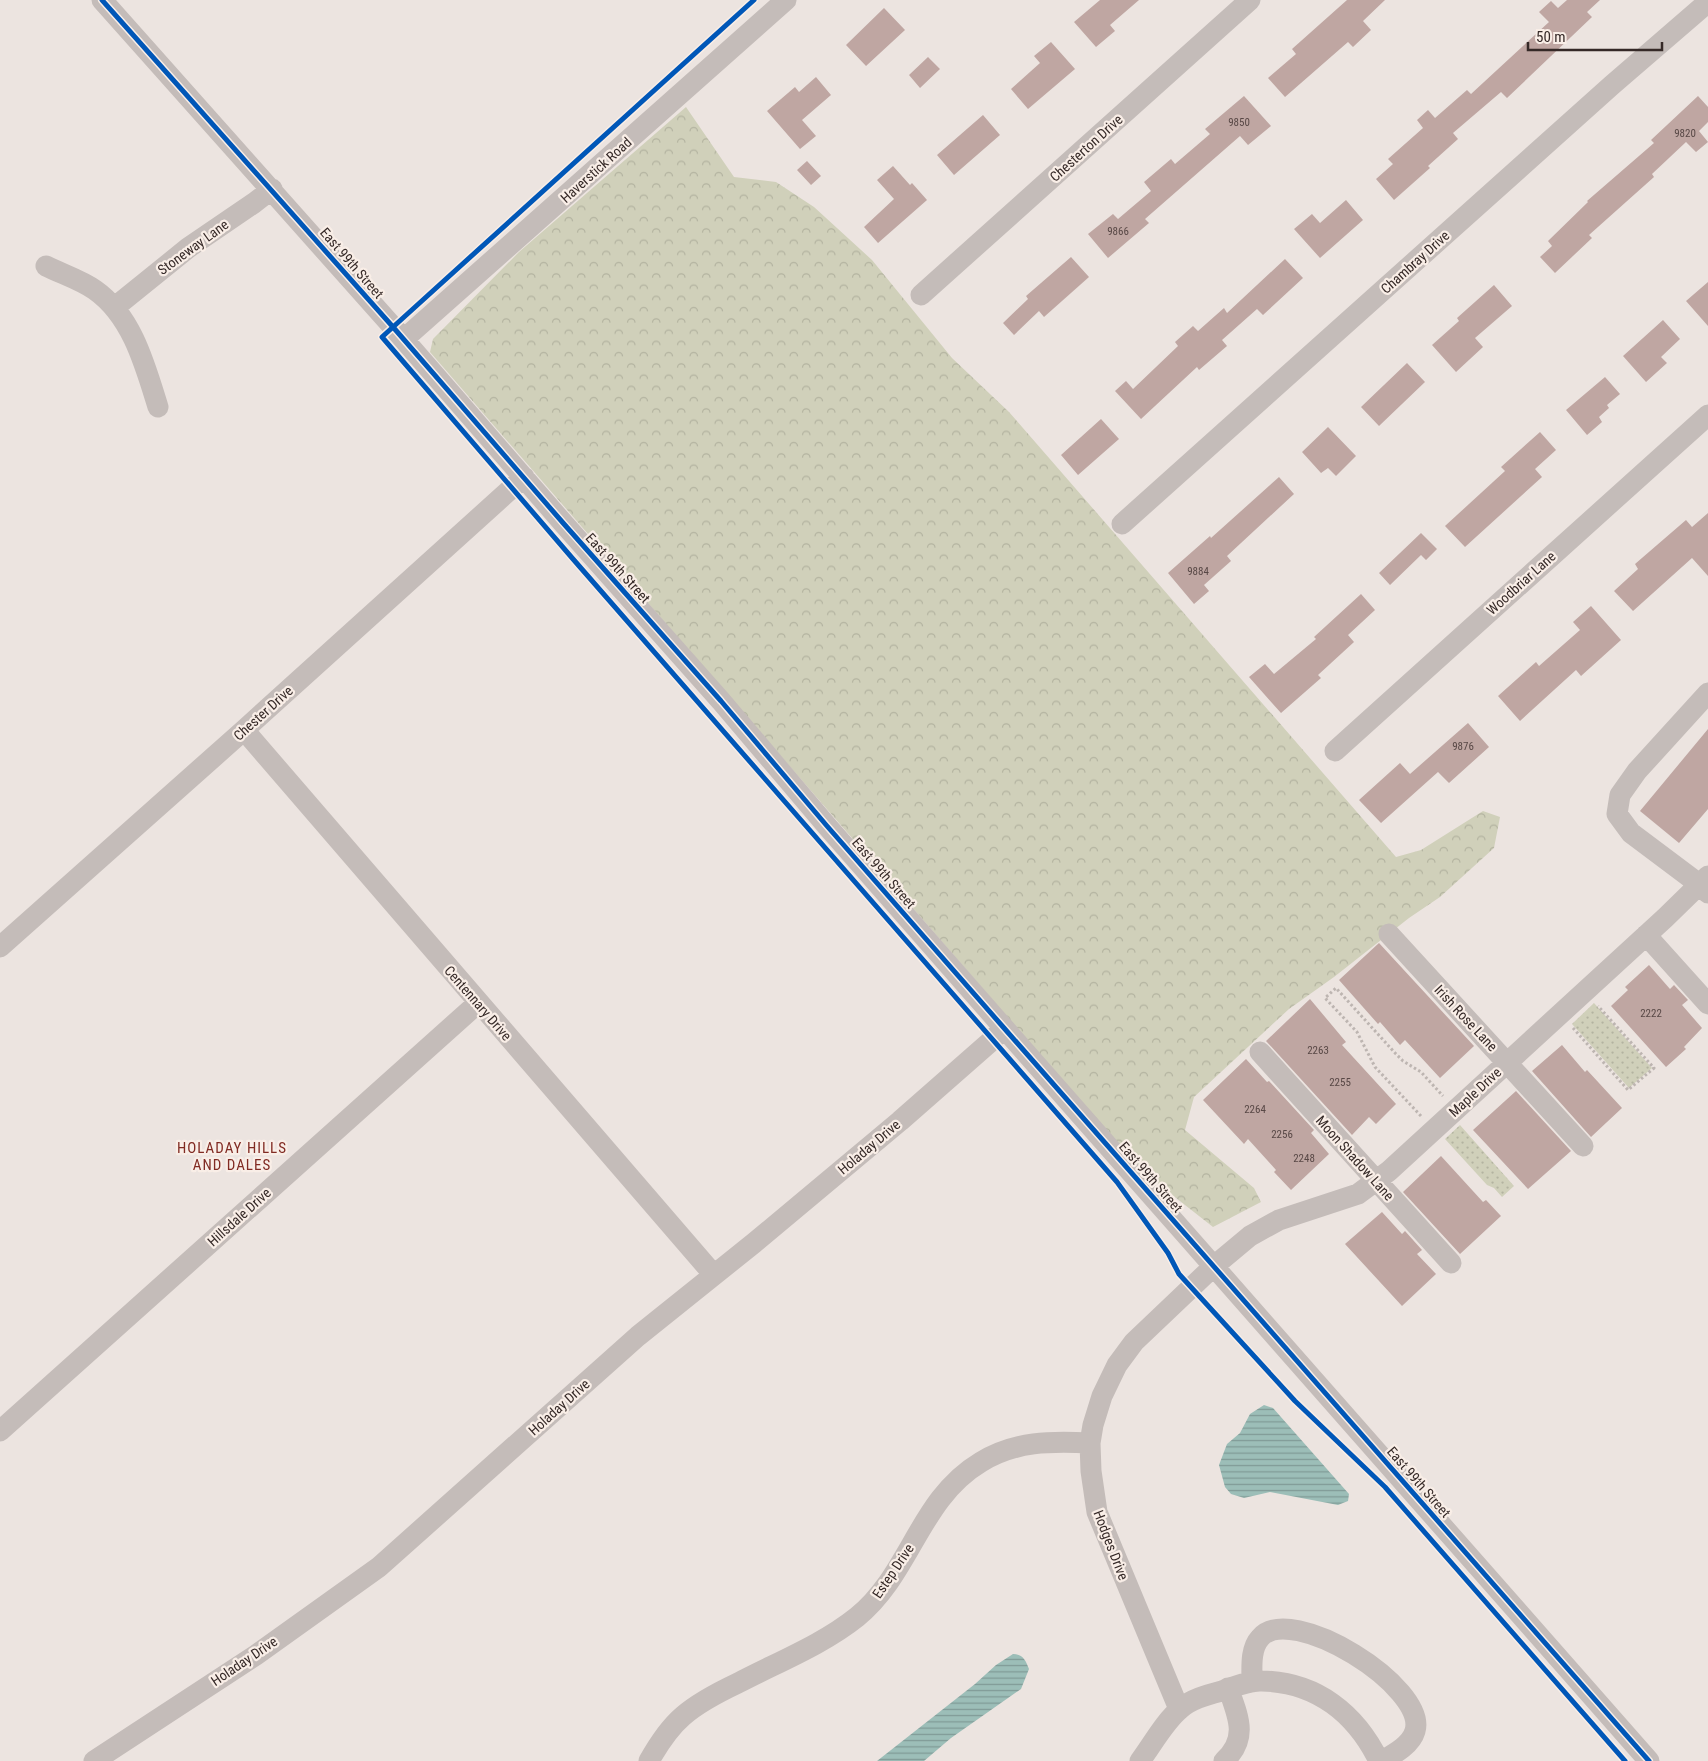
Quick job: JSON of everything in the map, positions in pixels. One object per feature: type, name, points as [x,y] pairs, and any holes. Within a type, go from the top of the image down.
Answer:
[{"type":"street","name":"East 99th Street","points":[[102,0],[404,339],[721,701],[827,826],[1649,1761]]},
{"type":"street","name":"Haverstick Road","points":[[404,339],[786,0]]},
{"type":"street","name":"Chesterton Drive","points":[[921,296],[1250,0]]},
{"type":"street","name":"Chambray Drive","points":[[1122,524],[1708,2]]},
{"type":"street","name":"Stoneway Lane","points":[[114,307],[188,248],[254,204],[272,189]]},
{"type":"street","points":[[46,266],[93,288],[114,307],[136,343],[158,407]]},
{"type":"street","name":"Woodbriar Lane","points":[[1335,751],[1708,415]]},
{"type":"street","name":"Chester Drive","points":[[0,947],[524,477]]},
{"type":"street","points":[[1705,885],[1631,833],[1616,814],[1620,795],[1637,771],[1708,693]]},
{"type":"street","name":"Centennary Drive","points":[[244,730],[714,1275]]},
{"type":"street","name":"Maple Drive","points":[[1214,1266],[1250,1236],[1279,1220],[1358,1194],[1390,1171],[1646,935],[1705,885]]},
{"type":"street","name":"Irish Rose Lane","points":[[1389,934],[1583,1146]]},
{"type":"street","points":[[1646,935],[1708,1004]]},
{"type":"street","name":"Hillsdale Drive","points":[[0,1430],[478,1003]]},
{"type":"street","name":"Holaday Drive","points":[[94,1761],[256,1655],[379,1567],[638,1336],[900,1121],[1004,1028]]},
{"type":"street","name":"Moon Shadow Lane","points":[[1260,1052],[1451,1263]]},
{"type":"street","name":"Hodges Drive","points":[[1179,1709],[1097,1512],[1092,1479],[1090,1443],[1093,1425],[1102,1396],[1109,1380],[1126,1353],[1146,1329],[1214,1266]]},
{"type":"street","name":"Estep Drive","points":[[649,1761],[673,1726],[690,1710],[727,1688],[813,1644],[858,1615],[889,1581],[937,1502],[957,1479],[969,1469],[997,1453],[1019,1446],[1038,1442],[1090,1443]]},
{"type":"street","points":[[1140,1761],[1179,1709],[1200,1697],[1261,1680],[1297,1686],[1313,1692],[1330,1702],[1350,1717],[1361,1730],[1381,1761],[1395,1753],[1414,1734],[1416,1719],[1407,1701],[1381,1672],[1347,1649],[1312,1635],[1284,1628],[1273,1630],[1260,1638],[1253,1655],[1252,1682]]},
{"type":"street","points":[[1224,1761],[1235,1749],[1240,1733],[1236,1708],[1228,1688]]},
{"type":"path","points":[[1421,1117],[1375,1067],[1357,1032],[1325,998],[1336,988],[1396,1054],[1403,1061],[1421,1072],[1443,1096]]},
{"type":"path","points":[[1569,1024],[1628,1090],[1654,1068],[1594,1002]]},
{"type":"green space","points":[[686,107],[734,177],[776,182],[814,207],[872,260],[952,358],[1009,412],[1396,857],[1421,850],[1483,811],[1500,817],[1494,848],[1440,897],[1409,918],[1334,977],[1289,1009],[1194,1097],[1185,1130],[1254,1188],[1261,1202],[1213,1227],[1143,1172],[430,352],[433,339],[519,252]]},
{"type":"green space","points":[[1594,1003],[1652,1068],[1629,1088],[1572,1024]]},
{"type":"green space","points":[[1460,1125],[1514,1186],[1502,1197],[1494,1188],[1487,1185],[1445,1139]]},
{"type":"water","points":[[1264,1405],[1273,1408],[1349,1494],[1348,1501],[1338,1505],[1270,1492],[1244,1498],[1231,1494],[1225,1487],[1219,1465],[1227,1444],[1240,1433],[1250,1414]]},
{"type":"water","points":[[1013,1654],[1022,1657],[1029,1669],[1021,1689],[951,1738],[924,1761],[877,1761],[975,1684],[996,1665]]},
{"type":"building","points":[[1100,0],[1139,0],[1110,25],[1115,31],[1096,47],[1074,22]]},
{"type":"building","points":[[1347,0],[1385,0],[1363,21],[1371,30],[1353,47],[1348,42],[1285,97],[1268,78],[1296,54],[1292,49]]},
{"type":"building","points":[[1567,0],[1600,0],[1587,12],[1592,17],[1507,98],[1501,92],[1453,133],[1458,139],[1428,166],[1430,168],[1394,200],[1376,179],[1393,164],[1388,159],[1423,128],[1417,120],[1428,110],[1435,118],[1467,90],[1471,94],[1549,22],[1539,12],[1551,1],[1558,8]]},
{"type":"building","points":[[884,8],[905,30],[866,66],[846,45]]},
{"type":"building","points":[[1051,42],[1075,69],[1028,109],[1011,89],[1040,63],[1034,56]]},
{"type":"building","points":[[928,57],[940,69],[920,88],[909,75]]},
{"type":"building","points":[[816,77],[831,95],[802,120],[816,136],[800,149],[767,111],[795,87],[799,92]]},
{"type":"building","points":[[1244,96],[1271,126],[1248,145],[1240,136],[1145,219],[1149,223],[1108,258],[1088,234],[1113,214],[1118,219],[1151,191],[1144,182],[1171,159],[1175,164],[1210,134],[1205,129]]},
{"type":"building","points":[[1698,96],[1708,107],[1708,122],[1699,131],[1708,142],[1696,152],[1686,142],[1652,174],[1654,177],[1589,235],[1592,238],[1555,273],[1540,257],[1552,246],[1548,241],[1587,201],[1654,143],[1651,140]]},
{"type":"building","points":[[983,115],[1000,135],[954,175],[937,155]]},
{"type":"building","points":[[807,161],[821,176],[811,185],[797,170]]},
{"type":"building","points":[[893,166],[927,200],[878,243],[864,227],[894,199],[877,180]]},
{"type":"building","points":[[1346,200],[1363,220],[1320,258],[1294,229],[1312,214],[1320,223]]},
{"type":"building","points":[[1071,257],[1089,277],[1044,317],[1039,311],[1014,335],[1003,323],[1028,299],[1026,296]]},
{"type":"building","points":[[1285,259],[1303,278],[1263,315],[1257,309],[1222,340],[1227,346],[1199,370],[1197,367],[1141,419],[1115,391],[1126,381],[1133,389],[1178,346],[1175,342],[1193,326],[1198,331],[1224,308],[1227,313]]},
{"type":"building","points":[[1708,282],[1708,326],[1686,301]]},
{"type":"building","points":[[1494,285],[1512,306],[1475,338],[1483,347],[1456,372],[1432,345],[1459,321],[1457,318]]},
{"type":"building","points":[[1663,320],[1680,339],[1661,357],[1667,363],[1646,382],[1623,356]]},
{"type":"building","points":[[1407,363],[1425,382],[1379,426],[1361,407]]},
{"type":"building","points":[[1605,377],[1620,394],[1607,405],[1609,408],[1599,417],[1602,422],[1587,435],[1566,410]]},
{"type":"building","points":[[1101,419],[1119,439],[1078,475],[1061,455]]},
{"type":"building","points":[[1328,427],[1356,456],[1336,476],[1328,468],[1321,473],[1302,452]]},
{"type":"building","points":[[1540,432],[1556,450],[1535,469],[1542,477],[1465,547],[1445,526],[1505,471],[1501,467]]},
{"type":"building","points":[[1279,477],[1294,494],[1227,556],[1231,561],[1204,585],[1209,591],[1194,604],[1168,573],[1210,536],[1211,538]]},
{"type":"building","points":[[1708,513],[1708,576],[1692,558],[1633,611],[1614,591],[1638,569],[1635,564],[1686,520],[1692,527]]},
{"type":"building","points":[[1421,533],[1437,549],[1426,560],[1421,555],[1390,585],[1379,573]]},
{"type":"building","points":[[1361,594],[1375,610],[1348,635],[1354,642],[1318,675],[1321,678],[1281,713],[1249,677],[1265,664],[1274,674],[1316,639],[1314,637]]},
{"type":"building","points":[[1591,606],[1621,640],[1581,676],[1576,670],[1520,721],[1498,696],[1536,662],[1539,666],[1580,630],[1573,622]]},
{"type":"building","points":[[1468,723],[1489,747],[1449,783],[1438,772],[1381,823],[1359,800],[1400,763],[1410,774]]},
{"type":"building","points":[[1708,729],[1708,809],[1679,843],[1640,811]]},
{"type":"building","points":[[1379,943],[1474,1046],[1440,1078],[1405,1040],[1400,1045],[1380,1022],[1378,1024],[1339,980]]},
{"type":"building","points":[[1649,965],[1670,989],[1674,985],[1688,1000],[1682,1005],[1702,1028],[1684,1047],[1686,1049],[1666,1067],[1611,1006],[1628,990],[1625,987]]},
{"type":"building","points":[[1310,999],[1346,1042],[1342,1045],[1396,1104],[1376,1124],[1369,1117],[1352,1135],[1266,1041]]},
{"type":"building","points":[[1562,1045],[1585,1072],[1587,1070],[1622,1108],[1591,1137],[1532,1071]]},
{"type":"building","points":[[1246,1059],[1314,1130],[1311,1133],[1329,1154],[1291,1190],[1248,1139],[1244,1144],[1203,1100]]},
{"type":"building","points":[[1516,1091],[1571,1151],[1528,1189],[1473,1130]]},
{"type":"building","points":[[1441,1156],[1483,1202],[1486,1200],[1501,1216],[1460,1254],[1403,1192]]},
{"type":"building","points":[[1382,1212],[1402,1234],[1405,1231],[1422,1250],[1417,1254],[1436,1274],[1402,1306],[1345,1244]]},
{"type":"cycle path","points":[[102,0],[393,327],[721,701],[827,826],[1649,1761]]},
{"type":"cycle path","points":[[754,0],[382,337],[573,559],[1117,1182],[1168,1253],[1179,1274],[1295,1401],[1385,1487],[1625,1761]]},
{"type":"district","name":"HOLADAY HILLS AND DALES","points":[[232,1156]]}]
